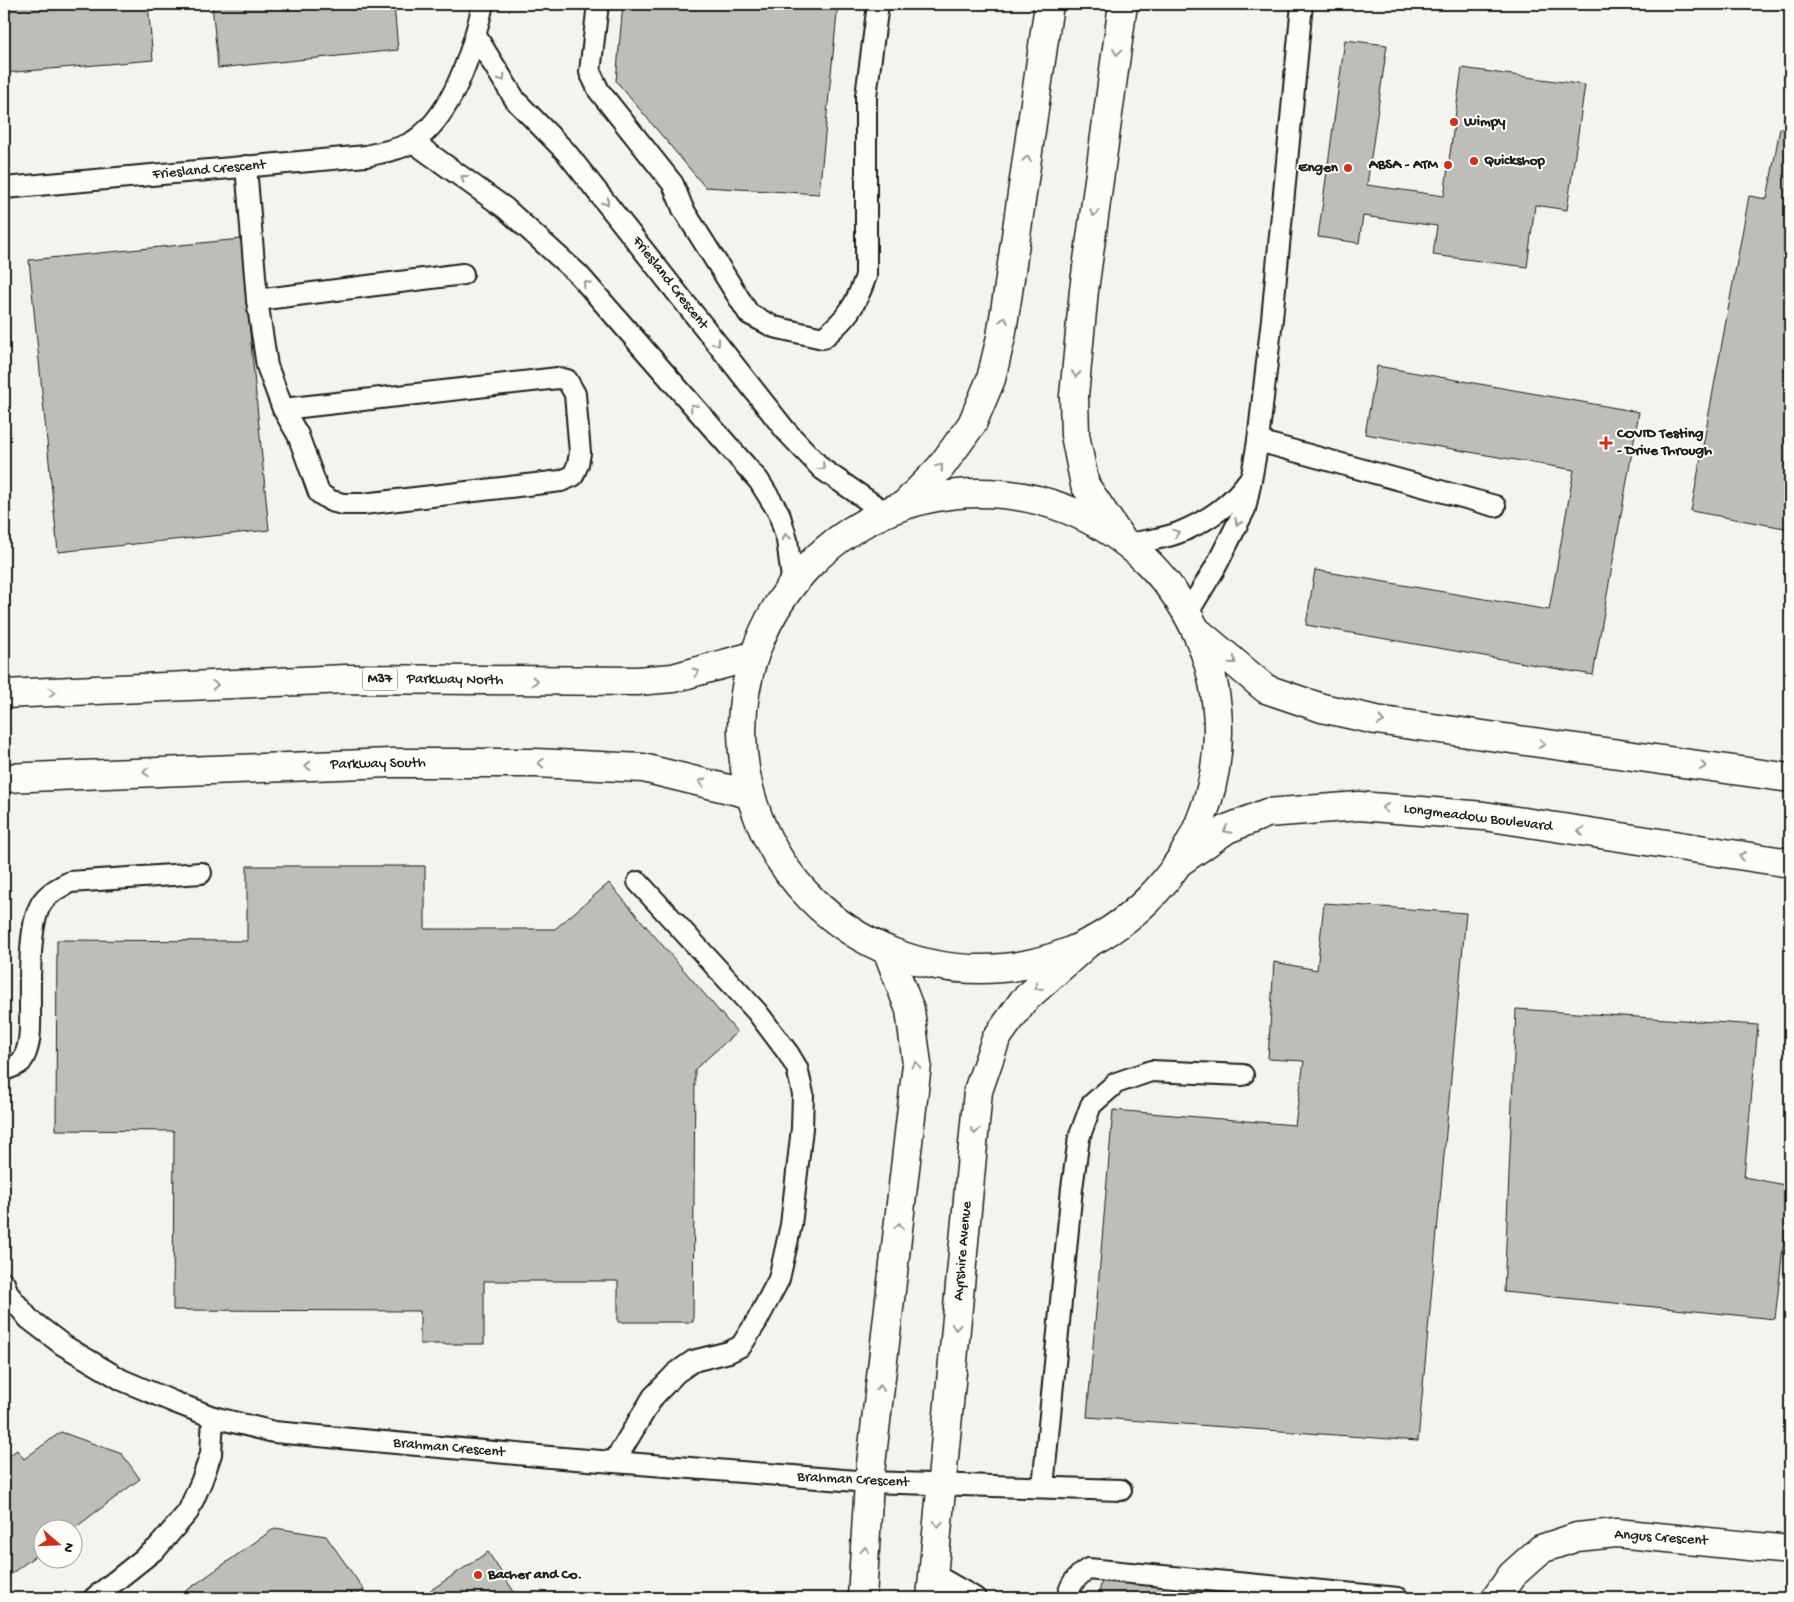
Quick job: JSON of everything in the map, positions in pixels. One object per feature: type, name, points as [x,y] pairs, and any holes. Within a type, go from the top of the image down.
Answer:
[{"type":"main road","points":[[1049,4],[1001,337],[991,379],[972,424],[940,468],[895,507],[846,535],[793,586],[753,656],[741,725],[749,794],[772,850],[808,899],[856,936],[889,955],[931,966],[971,970],[1031,964],[1088,943],[1139,908],[1178,862],[1204,808],[1217,749],[1215,688],[1191,622],[1164,578],[1124,540],[1085,485],[1075,436],[1074,396],[1084,290],[1123,4]]},
{"type":"main road","points":[[895,507],[981,490],[1054,502],[1124,540]]},
{"type":"main road","points":[[1191,622],[1266,689],[1322,708],[1376,720],[1790,778]]},
{"type":"main road","name":"Parkway North","points":[[4,694],[346,679],[637,681],[673,678],[753,656]]},
{"type":"main road","name":"Parkway South","points":[[4,778],[381,764],[535,763],[644,768],[749,794]]},
{"type":"main road","name":"Longmeadow Boulevard","points":[[1178,862],[1227,829],[1267,813],[1359,806],[1484,816],[1790,863]]},
{"type":"main road","name":"Ayrshire Avenue","points":[[932,1586],[978,1091],[996,1039],[1023,1001],[1088,943]]},
{"type":"main road","points":[[862,1598],[869,1482],[917,1064],[910,1010],[889,955]]},
{"type":"main road","name":"Angus Crescent","points":[[1496,1598],[1512,1576],[1541,1549],[1577,1536],[1616,1533],[1790,1550]]},
{"type":"lane","name":"Friesland Crescent","points":[[4,188],[366,156],[395,150],[413,142],[433,125],[449,100],[476,36],[483,4]]},
{"type":"lane","points":[[598,4],[590,72],[599,91],[673,184],[683,209],[749,314],[774,327],[823,338],[842,322],[857,300],[866,276],[866,96],[878,4]]},
{"type":"lane","points":[[1191,622],[1215,568],[1245,509],[1252,475],[1258,441],[1272,319],[1302,4]]},
{"type":"lane","name":"Friesland Crescent","points":[[476,36],[516,101],[566,152],[786,431],[822,469],[895,507]]},
{"type":"lane","points":[[413,142],[504,208],[579,275],[759,480],[779,513],[787,540],[793,586]]},
{"type":"lane","points":[[246,166],[257,300],[266,366],[283,409],[298,435],[319,493],[331,501],[343,504],[363,504],[561,481],[573,476],[580,453],[574,394],[567,380],[558,378],[283,409]]},
{"type":"lane","points":[[257,300],[463,274]]},
{"type":"lane","points":[[1258,441],[1495,506]]},
{"type":"lane","points":[[1124,540],[1177,534],[1215,514],[1234,499],[1252,475]]},
{"type":"lane","points":[[4,1070],[19,1064],[27,1047],[31,1023],[32,946],[36,915],[42,902],[54,890],[70,882],[201,874]]},
{"type":"lane","points":[[614,1462],[654,1397],[676,1372],[693,1361],[729,1352],[741,1346],[758,1321],[779,1280],[790,1225],[802,1128],[803,1094],[797,1068],[792,1060],[757,1012],[638,882]]},
{"type":"lane","points":[[1043,1487],[1072,1188],[1079,1138],[1091,1105],[1116,1083],[1151,1072],[1243,1075]]},
{"type":"lane","name":"Brahman Crescent","points":[[4,1282],[10,1295],[29,1319],[62,1345],[122,1380],[213,1417],[274,1432],[869,1482],[1121,1490]]},
{"type":"lane","points":[[94,1598],[157,1548],[188,1512],[211,1454],[213,1417]]},
{"type":"lane","points":[[1068,1598],[1068,1590],[1076,1576],[1088,1569],[1398,1598]]},
{"type":"lane","points":[[932,1586],[975,1598]]},
{"type":"building","points":[[4,4],[148,4],[153,60],[4,73]]},
{"type":"building","points":[[212,4],[394,4],[398,50],[218,68]]},
{"type":"building","points":[[623,4],[838,4],[819,194],[705,187],[616,81]]},
{"type":"building","points":[[1345,40],[1387,45],[1367,185],[1444,196],[1462,68],[1585,85],[1567,210],[1535,205],[1527,267],[1433,255],[1437,226],[1363,216],[1359,243],[1318,237]]},
{"type":"building","points":[[1780,128],[1790,130],[1790,529],[1691,511],[1749,196],[1767,199]]},
{"type":"building","points":[[241,239],[269,530],[58,552],[29,260]]},
{"type":"building","points":[[1377,366],[1639,412],[1593,675],[1306,625],[1315,570],[1549,610],[1574,470],[1365,434]]},
{"type":"building","points":[[247,866],[425,866],[425,929],[555,929],[609,883],[737,1032],[695,1069],[693,1322],[618,1322],[618,1281],[484,1281],[484,1344],[420,1344],[420,1311],[173,1310],[174,1131],[56,1130],[57,940],[247,941]]},
{"type":"building","points":[[1324,903],[1466,913],[1418,1441],[1087,1417],[1113,1110],[1295,1125],[1304,1061],[1268,1059],[1274,962],[1317,970]]},
{"type":"building","points":[[1516,1009],[1758,1025],[1744,1177],[1790,1186],[1775,1319],[1504,1292]]},
{"type":"building","points":[[61,1432],[122,1454],[140,1479],[82,1522],[82,1520],[32,1520],[32,1558],[4,1579],[4,1459],[17,1450],[24,1459]]},
{"type":"building","points":[[275,1528],[326,1536],[364,1590],[352,1598],[176,1598]]},
{"type":"building","name":"Bacher and Co.","points":[[488,1552],[518,1598],[419,1598]]},
{"type":"building","points":[[1102,1579],[1297,1598],[1098,1598]]},
{"type":"place","name":"Wimpy","points":[[1454,122]]},
{"type":"place","name":"Quickshop","points":[[1474,161]]},
{"type":"place","name":"ABSA - ATM","points":[[1448,165]]},
{"type":"place","name":"Engen","points":[[1348,168]]},
{"type":"place","name":"COVID Testing - Drive Through","points":[[1606,443]]},
{"type":"place","name":"Bacher and Co.","points":[[478,1575]]}]
